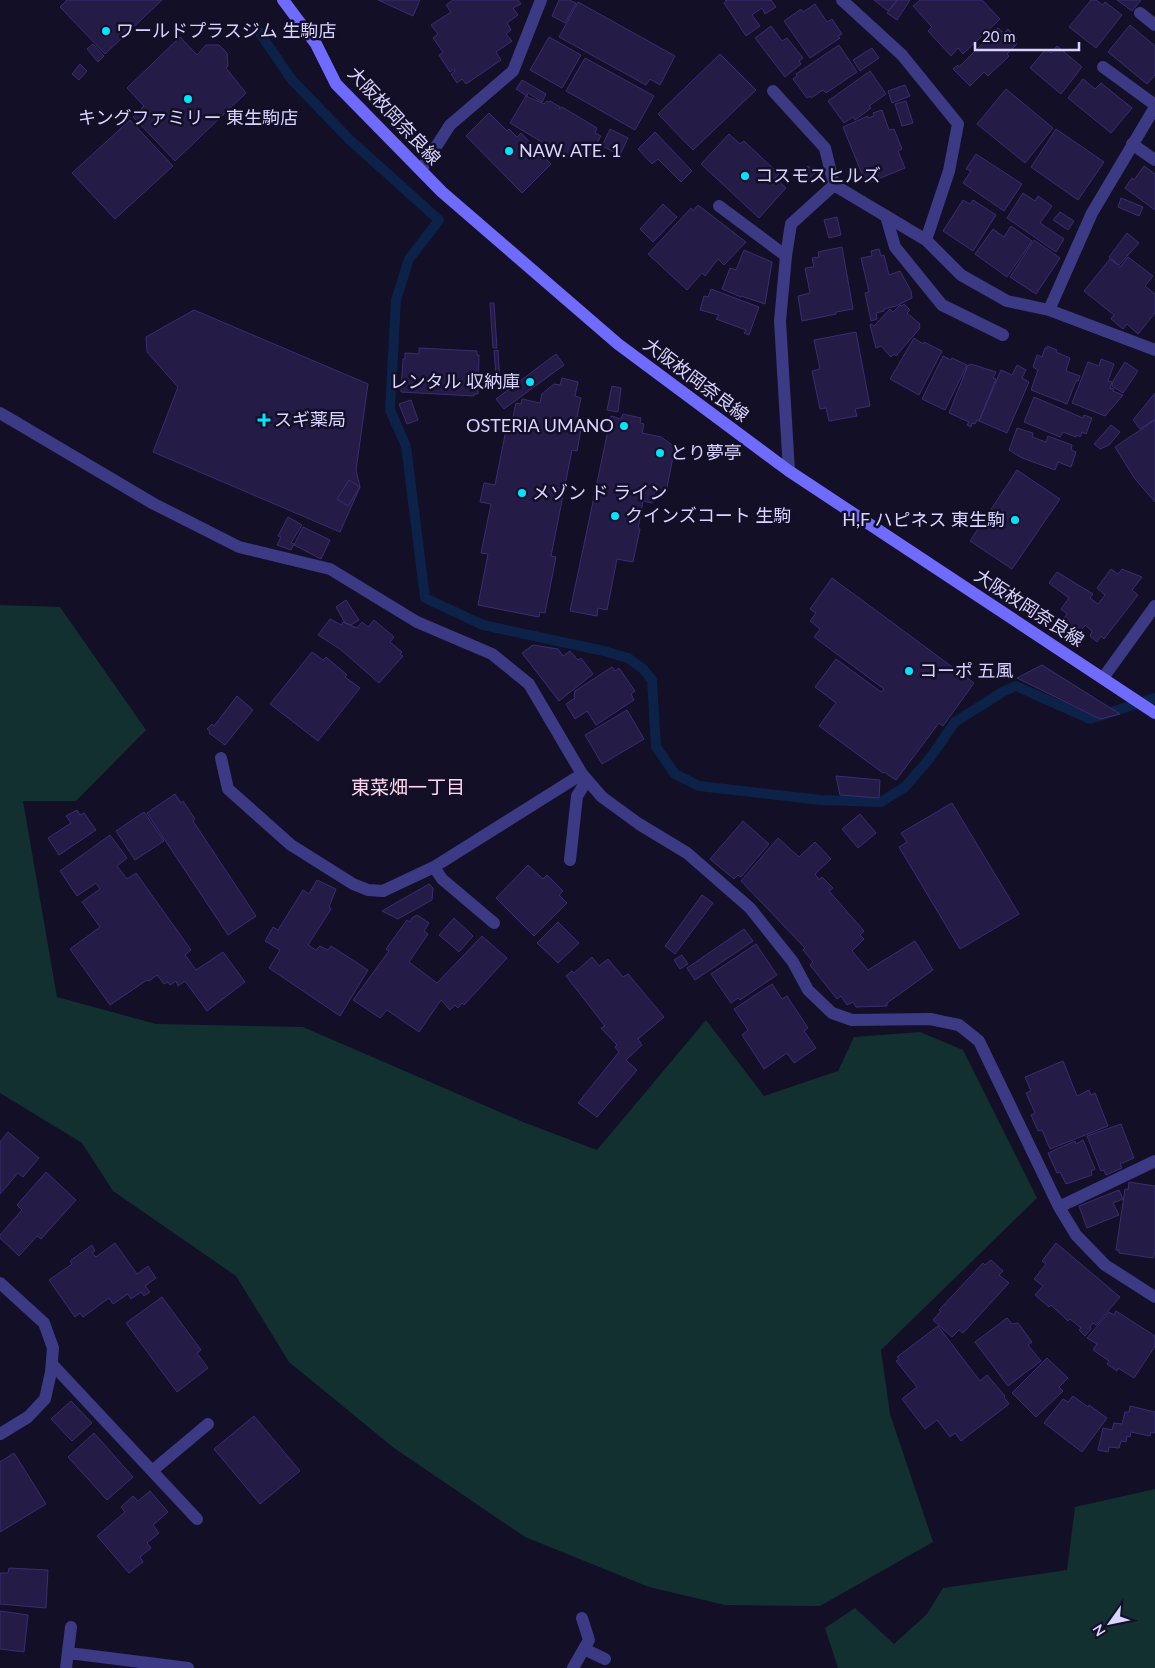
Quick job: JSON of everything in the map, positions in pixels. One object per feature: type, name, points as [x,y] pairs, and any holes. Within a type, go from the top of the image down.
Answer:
[{"type":"main road","name":"大阪枚岡奈良線","points":[[283,0],[316,44],[336,84],[442,192],[618,344],[789,471],[1155,713]]},
{"type":"street","points":[[421,170],[450,125],[513,71],[541,0]]},
{"type":"street","points":[[842,0],[902,55],[958,124],[949,171],[926,240]]},
{"type":"street","points":[[1140,13],[1155,25]]},
{"type":"street","points":[[1049,310],[1092,213],[1155,106],[1103,66]]},
{"type":"street","points":[[773,91],[825,148],[834,185],[926,240],[961,275],[1007,302],[1049,310],[1155,350]]},
{"type":"street","points":[[1132,144],[1155,160]]},
{"type":"street","points":[[789,471],[780,321],[791,224],[834,185]]},
{"type":"street","points":[[719,206],[786,256]]},
{"type":"street","points":[[886,216],[895,248],[942,305],[1003,336]]},
{"type":"street","points":[[0,413],[154,504],[239,547],[330,569],[417,622],[492,654],[529,684],[584,777],[602,797],[639,824],[687,854],[750,908],[793,962],[808,990],[832,1013],[852,1020],[930,1019],[959,1025],[979,1042],[1060,1207],[1076,1235],[1105,1265],[1155,1298]]},
{"type":"street","points":[[1103,678],[1155,606]]},
{"type":"street","points":[[221,758],[228,789],[291,844],[353,884],[368,890],[383,892],[434,866],[584,777]]},
{"type":"street","points":[[570,860],[578,796],[584,777]]},
{"type":"street","points":[[434,866],[442,879],[494,923]]},
{"type":"street","points":[[1060,1207],[1155,1161]]},
{"type":"street","points":[[0,1283],[44,1323],[53,1348],[52,1364],[44,1399],[28,1418],[0,1434]]},
{"type":"street","points":[[52,1364],[197,1519]]},
{"type":"street","points":[[152,1471],[208,1424]]},
{"type":"street","points":[[573,1668],[589,1640],[582,1618]]},
{"type":"street","points":[[66,1668],[71,1627]]},
{"type":"street","points":[[584,1648],[605,1660]]},
{"type":"street","points":[[69,1653],[188,1668]]},
{"type":"green space","points":[[0,605],[60,607],[146,730],[76,801],[23,801],[57,997],[156,1024],[303,1027],[523,1122],[597,1150],[706,1020],[764,1096],[838,1071],[854,1037],[920,1032],[963,1050],[1037,1198],[881,1350],[890,1414],[933,1542],[820,1606],[725,1605],[649,1587],[525,1537],[394,1448],[289,1362],[236,1276],[113,1191],[82,1143],[0,1093]]},
{"type":"green space","points":[[1155,1489],[1155,1668],[838,1668],[825,1628],[855,1608],[894,1644],[927,1614],[943,1588],[1067,1570],[1075,1507]]},
{"type":"building","name":"ワールドプラスジム 生駒店","points":[[67,0],[162,0],[105,54],[60,7]]},
{"type":"building","points":[[378,0],[420,0],[413,16]]},
{"type":"building","points":[[453,0],[518,0],[521,4],[513,8],[518,15],[507,23],[511,30],[506,34],[512,41],[496,52],[501,60],[466,84],[462,79],[457,83],[451,74],[455,71],[454,69],[450,72],[439,55],[443,52],[433,38],[438,34],[431,25],[451,12],[446,5]]},
{"type":"building","points":[[559,0],[569,0],[576,3],[565,23],[552,16]]},
{"type":"building","points":[[725,0],[771,0],[776,7],[765,14],[762,8],[752,15],[760,26],[746,36],[724,3],[727,1]]},
{"type":"building","points":[[874,0],[897,0],[888,11]]},
{"type":"building","points":[[898,0],[910,0],[897,20],[887,13]]},
{"type":"building","points":[[920,0],[982,0],[1000,19],[963,54],[958,48],[951,56],[928,31],[932,27],[913,6]]},
{"type":"building","points":[[1091,0],[1096,0],[1103,5],[1105,2],[1122,15],[1096,48],[1069,27]]},
{"type":"building","points":[[1117,0],[1141,0],[1132,11]]},
{"type":"building","points":[[578,2],[675,56],[660,85],[650,79],[646,85],[559,37]]},
{"type":"building","points":[[815,4],[827,22],[832,19],[842,34],[838,36],[840,38],[810,58],[784,21],[801,9],[803,12]]},
{"type":"building","points":[[1130,25],[1155,46],[1155,75],[1147,84],[1108,52]]},
{"type":"building","points":[[771,26],[782,41],[787,38],[803,58],[799,61],[801,64],[785,77],[755,38]]},
{"type":"building","points":[[998,28],[1004,33],[1008,29],[1017,39],[1015,41],[1017,44],[1007,54],[1009,56],[988,76],[984,72],[970,86],[953,69],[958,65],[959,67]]},
{"type":"building","name":"キングファミリー 東生駒店","points":[[180,37],[197,55],[206,45],[219,45],[227,53],[228,66],[226,68],[246,93],[175,161],[133,117],[144,106],[127,88]]},
{"type":"building","points":[[549,37],[581,55],[562,88],[530,70]]},
{"type":"building","points":[[93,44],[104,56],[98,62],[87,49]]},
{"type":"building","points":[[839,45],[857,72],[826,93],[823,90],[811,98],[810,96],[807,98],[793,79],[797,76],[796,74]]},
{"type":"building","points":[[1057,46],[1082,67],[1061,94],[1030,68],[1046,49],[1051,53]]},
{"type":"building","points":[[872,48],[879,58],[860,71],[853,60]]},
{"type":"building","points":[[720,54],[756,90],[693,150],[658,114]]},
{"type":"building","points":[[585,58],[654,96],[635,130],[566,91]]},
{"type":"building","points":[[80,64],[87,71],[79,80],[72,74]]},
{"type":"building","points":[[870,71],[886,94],[869,106],[871,108],[855,120],[853,117],[844,123],[828,101]]},
{"type":"building","points":[[1083,79],[1095,89],[1101,83],[1132,108],[1111,133],[1068,98]]},
{"type":"building","points":[[522,80],[546,94],[542,102],[528,93],[527,96],[516,89]]},
{"type":"building","points":[[905,85],[910,96],[892,103],[888,91]]},
{"type":"building","points":[[1006,89],[1053,128],[1025,163],[977,124]]},
{"type":"building","points":[[526,96],[544,104],[550,101],[560,107],[559,109],[562,107],[597,128],[595,133],[601,136],[588,158],[575,151],[570,159],[510,123]]},
{"type":"building","points":[[906,101],[913,123],[902,126],[895,104]]},
{"type":"building","points":[[882,110],[889,130],[894,129],[902,149],[898,151],[905,168],[866,184],[843,127],[868,116],[868,118],[874,116],[873,113]]},
{"type":"building","name":"NAW. ATE. 1","points":[[489,113],[507,131],[509,129],[517,137],[521,133],[551,164],[522,193],[466,136]]},
{"type":"building","points":[[130,120],[173,166],[115,219],[72,173]]},
{"type":"building","points":[[610,129],[628,138],[620,155],[602,146]]},
{"type":"building","points":[[1056,129],[1104,162],[1078,200],[1031,167]]},
{"type":"building","points":[[655,132],[692,171],[681,182],[658,159],[652,164],[638,149]]},
{"type":"building","name":"コスモスヒルズ","points":[[729,134],[740,144],[744,141],[779,174],[775,178],[786,188],[759,218],[701,164]]},
{"type":"building","points":[[976,154],[1022,184],[1004,211],[963,183],[971,171],[966,169]]},
{"type":"building","points":[[808,166],[815,173],[808,179],[802,172]]},
{"type":"building","points":[[1144,166],[1155,174],[1155,210],[1125,188],[1132,178],[1134,180]]},
{"type":"building","points":[[1023,193],[1035,201],[1038,196],[1052,206],[1040,223],[1064,239],[1056,252],[1007,218]]},
{"type":"building","points":[[1121,198],[1143,207],[1139,216],[1118,207]]},
{"type":"building","points":[[963,200],[970,204],[973,200],[996,215],[973,251],[943,231]]},
{"type":"building","points":[[663,204],[677,217],[653,242],[640,229]]},
{"type":"building","points":[[698,205],[746,242],[724,265],[718,259],[705,276],[702,273],[687,290],[648,254],[691,208],[693,211]]},
{"type":"building","points":[[1060,212],[1074,221],[1068,230],[1053,220]]},
{"type":"building","points":[[837,217],[841,235],[829,238],[824,220]]},
{"type":"building","points":[[1011,226],[1032,241],[1007,277],[975,254],[993,229],[1004,237]]},
{"type":"building","points":[[1127,233],[1139,243],[1119,265],[1109,257]]},
{"type":"building","points":[[1034,240],[1060,258],[1036,294],[1010,277]]},
{"type":"building","points":[[842,247],[853,309],[802,321],[798,296],[810,293],[805,268],[814,267],[812,258],[819,257],[818,252]]},
{"type":"building","points":[[879,249],[881,256],[884,255],[889,275],[900,271],[911,291],[912,298],[876,313],[877,319],[871,321],[865,293],[869,292],[861,258],[872,256],[871,251]]},
{"type":"building","points":[[744,250],[772,262],[765,304],[722,289],[730,268],[736,270]]},
{"type":"building","points":[[1128,257],[1153,276],[1145,286],[1155,294],[1155,313],[1138,334],[1127,324],[1123,329],[1111,319],[1114,315],[1084,291],[1110,259],[1120,267]]},
{"type":"building","points":[[711,289],[759,307],[749,335],[744,333],[746,330],[716,319],[719,315],[700,310],[704,296],[708,297]]},
{"type":"building","points":[[490,303],[494,303],[497,348],[493,348]]},
{"type":"building","points":[[904,304],[910,310],[907,313],[920,324],[920,328],[896,356],[894,354],[891,357],[881,346],[876,348],[870,325],[874,326],[890,309],[893,312],[900,305]]},
{"type":"building","name":"スギ薬局","points":[[194,310],[368,384],[356,470],[360,487],[340,532],[153,452],[178,387],[147,352],[146,337]]},
{"type":"building","points":[[856,332],[870,406],[855,409],[857,416],[829,421],[826,408],[820,409],[812,371],[820,369],[814,340]]},
{"type":"building","points":[[914,338],[923,344],[924,342],[942,351],[919,395],[890,379]]},
{"type":"building","points":[[1047,346],[1070,358],[1066,371],[1080,376],[1078,381],[1076,381],[1067,404],[1031,390],[1038,370],[1033,367],[1037,355],[1042,357]]},
{"type":"building","points":[[419,348],[477,351],[477,355],[479,355],[478,394],[474,394],[474,396],[401,392],[405,353],[419,354]]},
{"type":"building","points":[[498,350],[500,384],[497,385],[494,351]]},
{"type":"building","name":"レンタル 収納庫","points":[[556,354],[564,365],[504,409],[496,399]]},
{"type":"building","points":[[943,356],[967,365],[945,410],[922,399]]},
{"type":"building","points":[[1101,359],[1114,364],[1108,381],[1112,382],[1110,388],[1123,395],[1105,416],[1072,403],[1088,362],[1099,366]]},
{"type":"building","points":[[1125,362],[1138,371],[1123,393],[1112,386],[1113,381]]},
{"type":"building","points":[[971,364],[996,372],[993,378],[996,379],[979,421],[977,420],[975,424],[972,423],[971,427],[967,425],[969,422],[949,413],[968,365]]},
{"type":"building","points":[[1017,365],[1026,370],[1022,378],[1029,382],[1007,433],[979,421],[1001,370],[1012,375]]},
{"type":"building","name":"メゾン ド ライン","points":[[562,378],[578,382],[575,396],[581,398],[577,417],[583,418],[577,451],[572,450],[551,556],[556,557],[545,613],[540,612],[539,617],[478,605],[488,554],[481,553],[491,504],[480,502],[484,483],[495,485],[507,425],[511,426],[516,403],[521,404],[522,399],[540,403],[542,394],[554,384],[560,385]]},
{"type":"building","points":[[612,386],[621,388],[618,412],[607,410]]},
{"type":"building","points":[[1155,393],[1155,419],[1140,429],[1133,420]]},
{"type":"building","points":[[1034,397],[1083,418],[1084,415],[1092,418],[1086,434],[1082,432],[1080,437],[1077,435],[1076,437],[1063,432],[1060,437],[1024,422]]},
{"type":"building","points":[[411,400],[418,420],[407,424],[399,404]]},
{"type":"building","name":"クインズコート 生駒","points":[[623,414],[641,418],[640,423],[644,424],[642,433],[661,437],[675,447],[666,492],[655,490],[652,503],[643,501],[638,529],[640,529],[633,562],[617,559],[607,610],[598,608],[597,616],[570,611],[611,416],[621,419]]},
{"type":"building","points":[[1155,420],[1155,502],[1135,479],[1115,447]]},
{"type":"building","points":[[1111,425],[1120,432],[1109,445],[1100,449],[1094,444]]},
{"type":"building","points":[[1017,428],[1033,433],[1032,437],[1046,442],[1048,436],[1072,445],[1071,450],[1076,452],[1071,467],[1058,462],[1055,470],[1022,458],[1009,450]]},
{"type":"building","name":"H,F ハピネス 東生駒","points":[[1017,470],[1060,499],[1012,569],[970,541]]},
{"type":"building","points":[[349,480],[360,487],[348,506],[337,499]]},
{"type":"building","points":[[288,517],[302,525],[291,543],[294,544],[291,550],[277,545],[281,537],[278,536]]},
{"type":"building","points":[[303,527],[330,540],[321,559],[294,545]]},
{"type":"building","points":[[1111,569],[1118,574],[1122,569],[1142,577],[1132,590],[1138,595],[1104,639],[1101,636],[1097,642],[1090,636],[1092,631],[1085,625],[1078,635],[1061,622],[1067,614],[1061,609],[1069,598],[1049,583],[1057,572],[1093,594],[1090,598],[1098,604],[1105,595],[1097,588]]},
{"type":"building","name":"コーポ 五風","points":[[832,578],[974,683],[943,726],[939,723],[896,780],[883,773],[819,726],[836,703],[815,687],[836,659],[881,692],[884,689],[814,637],[820,629],[810,621],[816,613],[810,609]]},
{"type":"building","points":[[346,600],[359,620],[351,625],[345,623],[336,607]]},
{"type":"building","points":[[330,619],[341,625],[343,622],[357,628],[362,622],[368,627],[374,620],[394,637],[390,642],[402,652],[400,654],[403,656],[379,683],[340,649],[318,635]]},
{"type":"building","points":[[533,645],[558,649],[563,656],[570,651],[578,660],[581,658],[593,674],[559,701],[522,653]]},
{"type":"building","points":[[312,652],[323,660],[326,657],[347,675],[345,677],[360,688],[318,741],[270,704]]},
{"type":"building","points":[[1042,665],[1120,714],[1100,719],[1017,678]]},
{"type":"building","points":[[612,667],[615,671],[619,668],[635,691],[631,694],[634,700],[596,725],[587,711],[575,719],[566,704],[575,698],[575,691]]},
{"type":"building","points":[[237,696],[253,710],[225,745],[209,733],[210,731],[207,729],[212,724],[214,726]]},
{"type":"building","points":[[627,710],[644,739],[602,764],[585,735]]},
{"type":"building","points":[[836,776],[880,780],[879,798],[840,795]]},
{"type":"building","points":[[175,794],[181,803],[183,801],[195,819],[193,821],[256,916],[228,935],[147,813]]},
{"type":"building","points":[[952,803],[1019,914],[960,949],[899,847],[907,842],[901,833]]},
{"type":"building","points":[[77,810],[80,815],[84,813],[96,830],[59,855],[48,838],[71,823],[66,816]]},
{"type":"building","points":[[144,812],[164,841],[135,860],[116,831]]},
{"type":"building","points":[[860,814],[876,833],[858,848],[842,829]]},
{"type":"building","points":[[743,821],[769,844],[741,877],[738,875],[734,879],[710,859]]},
{"type":"building","points":[[110,835],[127,858],[117,866],[127,879],[136,873],[191,950],[185,955],[196,970],[223,952],[245,982],[207,1011],[185,981],[178,986],[176,981],[170,985],[168,982],[164,984],[157,975],[110,1005],[70,949],[100,927],[82,902],[100,889],[96,883],[77,896],[60,871]]},
{"type":"building","points":[[778,838],[799,857],[815,842],[831,859],[815,874],[819,880],[822,877],[833,888],[829,891],[864,931],[860,935],[864,939],[852,951],[868,970],[915,941],[933,970],[887,1003],[887,1006],[856,1007],[853,1002],[847,1005],[841,996],[837,999],[810,965],[813,962],[803,950],[805,948],[741,881]]},
{"type":"building","points":[[528,865],[543,879],[547,875],[563,891],[559,895],[567,903],[534,936],[496,898]]},
{"type":"building","points":[[317,880],[336,889],[329,907],[331,909],[308,945],[316,950],[320,946],[328,950],[331,946],[368,970],[340,1016],[269,968],[280,950],[265,941],[273,927],[278,930],[303,890],[309,894]]},
{"type":"building","points":[[429,884],[433,888],[432,900],[398,919],[382,911]]},
{"type":"building","points":[[702,895],[713,903],[675,954],[665,946]]},
{"type":"building","points":[[417,915],[429,923],[424,931],[428,934],[409,962],[437,983],[482,936],[507,958],[464,1005],[462,1003],[458,1008],[455,1005],[450,1010],[441,1000],[419,1032],[387,1010],[380,1018],[353,1000],[389,951],[386,949],[407,920],[410,922]]},
{"type":"building","points":[[454,918],[473,936],[459,952],[439,935]]},
{"type":"building","points":[[558,922],[579,943],[558,963],[537,943]]},
{"type":"building","points":[[744,929],[753,941],[695,980],[687,968]]},
{"type":"building","points":[[756,944],[777,975],[740,1000],[738,998],[731,1003],[711,974]]},
{"type":"building","points":[[682,955],[688,964],[680,969],[674,960]]},
{"type":"building","points":[[592,957],[599,966],[608,959],[623,977],[628,974],[664,1017],[638,1039],[642,1045],[626,1060],[637,1070],[597,1117],[578,1103],[619,1052],[615,1047],[617,1045],[601,1028],[605,1026],[566,976],[572,971],[574,973]]},
{"type":"building","points":[[772,984],[782,999],[787,996],[808,1028],[804,1031],[816,1048],[794,1063],[787,1053],[764,1069],[742,1035],[748,1030],[734,1009]]},
{"type":"building","points":[[1063,1061],[1077,1096],[1089,1090],[1091,1095],[1095,1093],[1108,1126],[1050,1149],[1042,1130],[1038,1131],[1031,1115],[1035,1113],[1026,1093],[1031,1091],[1025,1077]]},
{"type":"building","points":[[1121,1124],[1134,1158],[1120,1164],[1122,1168],[1106,1175],[1104,1170],[1101,1171],[1087,1136]]},
{"type":"building","points":[[8,1132],[39,1158],[23,1177],[18,1173],[0,1194],[0,1142]]},
{"type":"building","points":[[1083,1140],[1095,1169],[1091,1171],[1092,1175],[1066,1184],[1060,1172],[1057,1173],[1048,1153],[1075,1141],[1076,1144]]},
{"type":"building","points":[[46,1172],[76,1200],[41,1239],[37,1236],[19,1256],[0,1238],[0,1235],[22,1210],[17,1205]]},
{"type":"building","points":[[1129,1182],[1155,1186],[1155,1251],[1153,1258],[1119,1253],[1119,1250],[1116,1250],[1125,1189],[1128,1190]]},
{"type":"building","points":[[1119,1190],[1123,1199],[1113,1203],[1119,1215],[1087,1228],[1079,1206]]},
{"type":"building","points":[[115,1243],[137,1274],[148,1266],[156,1278],[145,1286],[150,1292],[144,1296],[141,1292],[131,1299],[128,1294],[113,1304],[109,1298],[83,1317],[80,1313],[75,1317],[49,1280],[72,1264],[70,1261],[92,1245],[95,1251],[92,1253],[96,1257]]},
{"type":"building","points":[[1056,1243],[1120,1297],[1096,1325],[1093,1323],[1085,1336],[1079,1330],[1081,1328],[1070,1319],[1068,1321],[1051,1305],[1049,1307],[1035,1295],[1043,1286],[1034,1279],[1046,1264],[1042,1261]]},
{"type":"building","points":[[991,1260],[1003,1271],[999,1275],[1009,1283],[963,1333],[959,1330],[952,1337],[933,1320],[941,1311],[939,1310],[983,1263],[985,1265]]},
{"type":"building","points":[[162,1297],[201,1350],[197,1353],[208,1368],[177,1392],[126,1323]]},
{"type":"building","points":[[1116,1311],[1155,1336],[1155,1346],[1134,1378],[1118,1368],[1117,1371],[1107,1364],[1109,1361],[1093,1350],[1097,1344],[1087,1338],[1109,1312],[1114,1315]]},
{"type":"building","points":[[1007,1318],[1012,1324],[1018,1323],[1032,1342],[1028,1345],[1041,1361],[1008,1386],[975,1342]]},
{"type":"building","points":[[938,1326],[980,1381],[987,1375],[1005,1396],[1009,1404],[961,1441],[955,1433],[950,1437],[937,1420],[925,1429],[902,1399],[917,1387],[896,1361],[899,1359],[897,1357]]},
{"type":"building","points":[[1047,1358],[1068,1378],[1059,1387],[1063,1391],[1036,1417],[1012,1393]]},
{"type":"building","points":[[1073,1396],[1107,1418],[1082,1452],[1044,1423],[1063,1399],[1068,1402]]},
{"type":"building","points":[[71,1401],[92,1423],[72,1441],[51,1419]]},
{"type":"building","points":[[1130,1406],[1155,1412],[1155,1433],[1151,1432],[1150,1436],[1131,1432],[1130,1437],[1127,1436],[1126,1442],[1121,1441],[1119,1448],[1109,1447],[1108,1452],[1098,1450],[1103,1428],[1112,1430],[1114,1423],[1122,1424],[1125,1412],[1129,1412]]},
{"type":"building","points":[[254,1416],[300,1471],[260,1504],[214,1449]]},
{"type":"building","points":[[94,1433],[133,1477],[107,1500],[68,1457]]},
{"type":"building","points":[[14,1453],[46,1504],[0,1532],[0,1462]]},
{"type":"building","points":[[150,1491],[168,1512],[153,1525],[159,1533],[147,1543],[151,1548],[140,1557],[143,1562],[129,1573],[97,1536],[125,1512],[121,1507],[133,1496],[138,1501]]},
{"type":"building","points":[[9,1568],[48,1570],[46,1608],[0,1604],[0,1573],[8,1573]]},
{"type":"building","points":[[0,1611],[28,1615],[24,1652],[0,1649]]},
{"type":"waterway","points":[[257,29],[292,80],[350,140],[439,220],[409,259],[396,300],[390,410],[406,446],[425,598],[483,625],[628,658],[643,669],[652,680],[656,747],[675,774],[699,786],[821,800],[881,802],[905,787],[930,758],[955,722],[1004,691],[1016,686],[1090,719],[1155,698]]},
{"type":"place","name":"ワールドプラスジム 生駒店","points":[[106,31]]},
{"type":"place","name":"キングファミリー 東生駒店","points":[[188,99]]},
{"type":"place","name":"NAW. ATE. 1","points":[[509,151]]},
{"type":"place","name":"コスモスヒルズ","points":[[745,176]]},
{"type":"place","name":"レンタル 収納庫","points":[[530,382]]},
{"type":"place","name":"スギ薬局","points":[[264,420]]},
{"type":"place","name":"OSTERIA UMANO","points":[[624,426]]},
{"type":"place","name":"とり夢亭","points":[[660,453]]},
{"type":"place","name":"メゾン ド ライン","points":[[522,493]]},
{"type":"place","name":"クインズコート 生駒","points":[[615,516]]},
{"type":"place","name":"H,F ハピネス 東生駒","points":[[1015,520]]},
{"type":"place","name":"コーポ 五風","points":[[909,671]]},
{"type":"district","name":"東菜畑一丁目","points":[[408,787]]}]
